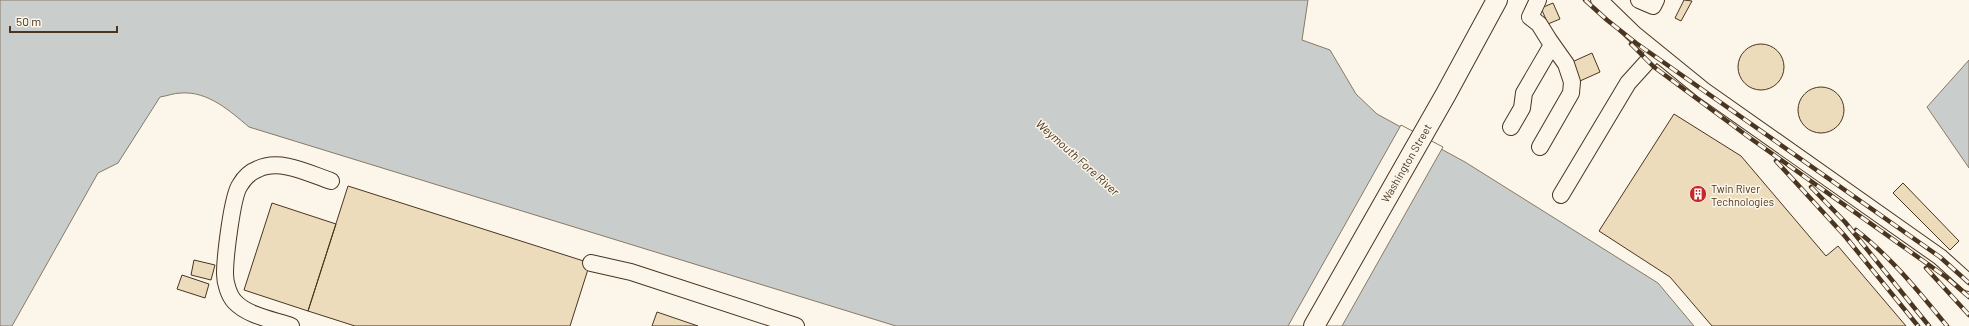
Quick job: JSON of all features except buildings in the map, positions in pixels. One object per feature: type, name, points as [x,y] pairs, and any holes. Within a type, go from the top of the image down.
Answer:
[{"type":"main road","name":"Washington Street","points":[[1314,326],[1462,66],[1497,0]]},
{"type":"lane","points":[[1538,0],[1530,17],[1539,24],[1566,64],[1572,82],[1571,93],[1540,146]]},
{"type":"lane","points":[[1598,0],[1656,52],[1703,90],[1940,257],[1969,283]]},
{"type":"lane","points":[[1639,0],[1653,6],[1656,0]]},
{"type":"lane","points":[[1511,127],[1522,108],[1524,93],[1552,45]]},
{"type":"lane","points":[[1561,195],[1628,83],[1656,52]]},
{"type":"lane","points":[[291,326],[248,312],[235,302],[228,288],[225,275],[234,199],[239,185],[248,175],[259,168],[286,167],[331,181]]},
{"type":"lane","points":[[591,263],[631,272],[796,326]]},
{"type":"water","name":"Weymouth Fore River","points":[[0,0],[1308,0],[1302,40],[1330,50],[1356,94],[1377,114],[1465,162],[1658,283],[1694,326],[896,326],[249,127],[218,103],[200,95],[191,93],[176,93],[160,97],[118,163],[98,173],[12,326],[0,326]]},
{"type":"water","points":[[1969,60],[1969,168],[1927,107]]},
{"type":"pier","points":[[1401,125],[1443,147],[1342,326],[1288,326]]},
{"type":"railway","points":[[1585,0],[1636,43],[1940,257],[1969,283]]},
{"type":"railway","points":[[1631,44],[1654,67],[1750,138],[1946,277],[1969,297]]},
{"type":"railway","points":[[1776,161],[1844,235],[1918,326]]},
{"type":"railway","points":[[1811,187],[1845,222],[1929,326]]},
{"type":"railway","points":[[1856,230],[1893,263],[1947,326]]},
{"type":"railway","points":[[1926,268],[1969,315]]},
{"type":"place","name":"Twin River Technologies","points":[[1698,194]]}]
